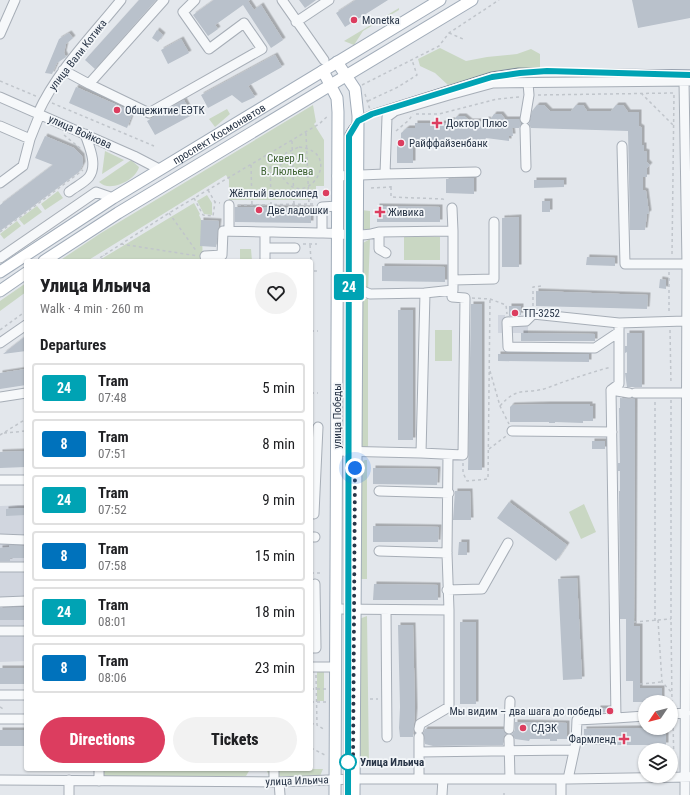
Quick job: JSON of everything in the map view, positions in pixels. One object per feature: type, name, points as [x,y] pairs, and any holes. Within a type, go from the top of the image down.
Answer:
[{"type":"main road","name":"проспект Космонавтов","points":[[0,272],[113,198],[324,65],[337,62],[440,0]]},
{"type":"main road","name":"проспект Космонавтов","points":[[47,259],[118,213],[472,0]]},
{"type":"main road","name":"улица Победы","points":[[337,62],[355,89],[357,105],[354,795]]},
{"type":"main road","name":"улица Победы","points":[[324,65],[337,98],[338,233],[335,795]]},
{"type":"main road","points":[[0,291],[24,274]]},
{"type":"street","points":[[0,34],[15,0]]},
{"type":"street","name":"улица Вали Котика","points":[[0,183],[22,166],[44,100],[63,70],[121,0]]},
{"type":"street","points":[[89,84],[164,0]]},
{"type":"street","points":[[63,70],[149,113],[262,49],[244,23],[209,49],[183,12],[195,0]]},
{"type":"street","points":[[282,0],[324,65]]},
{"type":"street","points":[[296,22],[329,0]]},
{"type":"street","points":[[385,174],[387,117],[395,111],[486,85],[673,80],[687,81],[688,244],[685,321],[688,433],[688,685],[686,713],[688,777],[685,795]]},
{"type":"street","points":[[526,167],[524,124],[529,96],[528,83]]},
{"type":"street","name":"улица Войкова","points":[[0,97],[134,156],[159,169]]},
{"type":"street","points":[[0,126],[30,140]]},
{"type":"street","points":[[69,192],[90,176],[92,153],[85,134]]},
{"type":"street","points":[[622,146],[625,264],[687,264]]},
{"type":"street","points":[[337,176],[476,172]]},
{"type":"street","points":[[0,258],[96,192],[113,198]]},
{"type":"street","points":[[229,205],[229,231]]},
{"type":"street","points":[[322,232],[322,207],[338,206]]},
{"type":"street","points":[[336,451],[463,455],[464,298],[452,297],[452,208]]},
{"type":"street","points":[[337,287],[356,288],[370,294],[425,293],[453,285],[494,279],[494,222]]},
{"type":"street","points":[[206,259],[205,256],[222,255],[223,231],[322,232],[357,235],[379,232],[453,231]]},
{"type":"street","points":[[265,232],[265,259]]},
{"type":"street","points":[[379,232],[379,249],[386,253]]},
{"type":"street","points":[[265,248],[295,248]]},
{"type":"street","points":[[421,453],[425,293]]},
{"type":"street","points":[[620,332],[595,348],[508,347],[507,322],[526,321],[533,314],[619,323],[685,321]]},
{"type":"street","points":[[616,718],[612,390],[619,384],[619,323]]},
{"type":"street","points":[[0,343],[24,326]]},
{"type":"street","points":[[612,390],[632,393],[686,393]]},
{"type":"street","points":[[0,397],[24,393]]},
{"type":"street","points":[[313,513],[314,514],[314,451],[318,426]]},
{"type":"street","points":[[512,431],[612,432]]},
{"type":"street","points":[[419,778],[420,724],[449,707],[449,610],[447,590],[449,493],[448,455]]},
{"type":"street","points":[[0,480],[24,480]]},
{"type":"street","points":[[379,490],[449,493]]},
{"type":"street","points":[[0,539],[24,540]]},
{"type":"street","points":[[447,590],[482,589],[508,543]]},
{"type":"street","points":[[379,551],[447,552]]},
{"type":"street","points":[[0,567],[24,567]]},
{"type":"street","points":[[313,648],[316,648],[315,584]]},
{"type":"street","points":[[0,602],[24,601]]},
{"type":"street","points":[[336,610],[449,610]]},
{"type":"street","points":[[386,611],[387,737]]},
{"type":"street","points":[[0,632],[24,631]]},
{"type":"street","points":[[314,667],[335,667]]},
{"type":"street","points":[[0,695],[24,695]]},
{"type":"street","points":[[510,701],[510,779]]},
{"type":"street","points":[[678,714],[686,713]]},
{"type":"street","points":[[561,795],[574,750],[577,720],[638,716]]},
{"type":"street","points":[[0,719],[24,719]]},
{"type":"street","points":[[419,752],[574,750]]},
{"type":"street","points":[[98,781],[99,771]]},
{"type":"street","points":[[274,771],[280,795]]},
{"type":"street","name":"улица Ильича","points":[[0,780],[277,782],[419,778],[565,779],[688,777]]},
{"type":"street","points":[[442,795],[443,779]]},
{"type":"street","points":[[69,780],[69,795]]},
{"type":"path","points":[[372,116],[362,85],[384,72],[439,46],[449,33],[499,0]]},
{"type":"path","points":[[449,33],[463,39]]},
{"type":"path","points":[[368,102],[398,87],[417,75],[412,60]]},
{"type":"path","points":[[0,81],[154,146]]},
{"type":"path","points":[[641,93],[673,125]]},
{"type":"path","points":[[407,116],[439,114],[490,101],[529,96],[674,93],[672,264],[669,273],[669,322],[672,393],[672,693]]},
{"type":"path","points":[[98,259],[193,198],[306,133],[329,115]]},
{"type":"path","points":[[306,133],[309,205]]},
{"type":"path","points":[[64,135],[82,150]]},
{"type":"path","points":[[292,141],[294,205]]},
{"type":"path","points":[[306,148],[316,155],[322,168],[318,179],[308,187],[294,187],[283,179],[280,172],[283,169],[280,166],[286,153],[292,149],[306,148]]},
{"type":"path","points":[[270,154],[271,205]]},
{"type":"path","points":[[251,165],[252,205]]},
{"type":"path","points":[[0,232],[86,167]]},
{"type":"path","points":[[391,187],[391,197],[443,199],[452,208]]},
{"type":"path","points":[[193,198],[203,215],[213,216],[215,202],[208,190]]},
{"type":"path","points":[[215,202],[229,205],[316,204]]},
{"type":"path","points":[[121,244],[200,256],[169,213]]},
{"type":"path","points":[[295,248],[297,244],[317,244]]},
{"type":"path","points":[[310,244],[311,259]]},
{"type":"path","points":[[102,259],[105,254]]},
{"type":"path","points":[[533,314],[533,287],[542,286]]},
{"type":"path","points":[[464,298],[490,299],[506,304],[507,322]]},
{"type":"path","points":[[463,455],[463,473],[467,481],[488,479],[490,299]]},
{"type":"path","points":[[0,330],[24,312]]},
{"type":"path","points":[[313,331],[318,331]]},
{"type":"path","points":[[500,406],[508,397],[522,390],[545,388],[571,378],[619,364]]},
{"type":"path","points":[[488,449],[512,431],[500,406],[489,369]]},
{"type":"path","points":[[313,393],[318,393]]},
{"type":"path","points":[[655,621],[656,393]]},
{"type":"path","points":[[1,434],[24,419]]},
{"type":"path","points":[[1,434],[24,431]]},
{"type":"path","points":[[313,573],[321,573]]},
{"type":"path","points":[[658,620],[662,682],[672,693]]},
{"type":"path","points":[[634,622],[671,620]]},
{"type":"path","points":[[314,667],[316,678],[316,725]]},
{"type":"path","points":[[640,684],[662,682]]},
{"type":"path","points":[[316,689],[328,689]]},
{"type":"path","points":[[316,702],[328,702]]},
{"type":"path","points":[[313,724],[328,731]]},
{"type":"path","points":[[313,749],[328,757]]},
{"type":"shaded area","points":[[498,315],[505,315],[505,324],[528,325],[528,333],[498,333]]},
{"type":"shaded area","points":[[24,505],[24,661],[0,662],[0,506]]},
{"type":"green space","points":[[399,8],[399,10],[363,31],[354,45],[344,41]]},
{"type":"green space","points":[[440,48],[466,61],[517,54],[531,49],[540,54],[540,68],[500,70],[448,85],[435,73],[420,66],[418,59]]},
{"type":"green space","name":"Сквер Л. В. Люльева","points":[[313,105],[316,122],[314,124],[324,140],[324,186],[316,186],[316,200],[229,200],[229,180],[226,175],[90,259],[62,259],[101,233]]},
{"type":"green space","points":[[227,109],[230,114],[215,127],[209,119]]},
{"type":"green space","points":[[105,151],[124,160],[102,174]]},
{"type":"green space","points":[[131,160],[139,167],[137,172],[128,180],[116,186],[104,185],[99,182]]},
{"type":"green space","points":[[58,191],[63,198],[45,210],[41,204]]},
{"type":"green space","points":[[207,195],[212,203],[212,215],[204,214],[197,201]]},
{"type":"green space","points":[[194,203],[200,214],[203,259],[101,259]]},
{"type":"green space","points":[[37,206],[42,212],[24,225],[19,219]]},
{"type":"green space","points":[[361,210],[370,211],[370,232],[361,228]]},
{"type":"green space","points":[[17,221],[21,226],[4,239],[0,234]]},
{"type":"green space","points":[[404,236],[440,237],[440,260],[404,260]]},
{"type":"green space","points":[[370,239],[368,291],[360,288],[361,244]]},
{"type":"green space","points":[[240,249],[251,249],[252,259],[240,259]]},
{"type":"green space","points":[[24,284],[24,293],[0,311],[0,301]]},
{"type":"green space","points":[[365,299],[368,299],[368,450],[360,449],[360,304]]},
{"type":"green space","points":[[435,330],[452,330],[452,361],[435,361]]},
{"type":"green space","points":[[367,460],[367,579],[361,579],[359,463]]},
{"type":"green space","points":[[584,504],[596,532],[581,539],[569,512]]},
{"type":"green space","points":[[367,616],[369,766],[359,766],[359,619]]},
{"type":"green space","points":[[317,669],[324,669],[324,701],[317,701]]},
{"type":"green space","points":[[313,769],[323,769],[320,776],[269,776],[267,771],[313,771]]},
{"type":"green space","points":[[104,771],[249,771],[246,776],[104,777]]},
{"type":"building","points":[[139,0],[156,0],[95,69],[85,60]]},
{"type":"building","points":[[214,0],[250,0],[248,1],[254,10],[261,5],[283,40],[271,48],[243,5],[215,25],[218,29],[208,36],[193,15]]},
{"type":"building","points":[[299,0],[316,0],[305,8]]},
{"type":"building","points":[[356,0],[388,0],[345,27],[336,13]]},
{"type":"building","points":[[632,0],[690,0],[690,18],[638,28]]},
{"type":"building","points":[[157,30],[163,35],[158,42],[152,38]]},
{"type":"building","points":[[69,33],[73,38],[66,44],[64,53],[66,57],[57,63],[52,74],[45,73],[59,39]]},
{"type":"building","points":[[181,39],[189,53],[168,64],[161,50]]},
{"type":"building","points":[[275,55],[282,67],[248,86],[255,97],[242,103],[232,95],[208,108],[201,95]]},
{"type":"building","points":[[76,87],[133,112],[127,128],[69,103]]},
{"type":"building","points":[[184,100],[192,115],[155,135],[147,121]]},
{"type":"building","points":[[537,105],[544,105],[550,111],[571,111],[576,105],[583,105],[587,111],[611,111],[616,105],[623,105],[628,112],[639,112],[639,126],[642,128],[642,145],[644,145],[644,151],[647,152],[647,162],[650,165],[647,168],[647,177],[643,177],[643,190],[646,191],[649,213],[647,214],[645,230],[630,230],[628,131],[531,128],[529,124],[532,111]]},
{"type":"building","points":[[494,114],[501,114],[505,119],[519,119],[521,124],[519,128],[512,128],[513,136],[509,136],[509,141],[486,138],[485,140],[455,140],[454,143],[425,143],[425,146],[413,146],[413,163],[397,163],[397,141],[401,141],[401,133],[407,128],[415,128],[415,123],[449,123],[449,120],[454,120],[457,116],[464,116],[470,121],[486,121],[486,119],[490,120]]},
{"type":"building","points":[[45,136],[74,148],[82,156],[83,164],[79,172],[0,231],[0,205],[53,165],[35,158]]},
{"type":"building","points":[[474,178],[474,194],[446,193],[446,179]]},
{"type":"building","points":[[534,180],[564,180],[564,187],[534,188]]},
{"type":"building","points":[[542,201],[550,201],[550,212],[542,212]]},
{"type":"building","points":[[377,206],[440,207],[440,222],[377,222]]},
{"type":"building","points":[[235,207],[311,208],[311,223],[235,222]]},
{"type":"building","points":[[519,217],[519,267],[502,267],[502,218]]},
{"type":"building","points":[[201,220],[219,221],[216,247],[200,246]]},
{"type":"building","points":[[587,257],[615,258],[615,266],[586,265]]},
{"type":"building","points":[[382,266],[445,267],[445,282],[382,281]]},
{"type":"building","points":[[660,279],[666,280],[666,289],[659,288]]},
{"type":"building","points":[[536,291],[648,295],[647,309],[536,306]]},
{"type":"building","points":[[471,304],[482,304],[482,470],[468,470]]},
{"type":"building","name":"ТП-3252","points":[[509,306],[521,306],[521,315],[509,316]]},
{"type":"building","points":[[398,310],[413,310],[413,440],[398,440]]},
{"type":"building","points":[[521,333],[595,334],[595,341],[521,341]]},
{"type":"building","points":[[627,333],[642,333],[642,387],[627,387],[625,373],[627,373],[627,352],[625,353],[625,346],[627,346]]},
{"type":"building","points":[[24,338],[24,351],[3,354]]},
{"type":"building","points":[[498,354],[589,354],[589,362],[498,361]]},
{"type":"building","points":[[24,369],[24,385],[0,389],[0,373]]},
{"type":"building","points":[[620,398],[635,399],[634,626],[640,626],[640,688],[662,688],[662,695],[638,695],[638,702],[633,702],[633,681],[626,681],[626,619],[620,619],[620,471],[618,471],[618,463],[620,463]]},
{"type":"building","points":[[590,404],[590,406],[593,406],[593,421],[583,421],[583,423],[510,422],[510,407],[512,405]]},
{"type":"building","points":[[592,441],[605,441],[605,449],[592,449]]},
{"type":"building","points":[[24,451],[24,467],[0,468],[0,452]]},
{"type":"building","points":[[373,468],[438,469],[437,485],[373,484]]},
{"type":"building","points":[[455,491],[470,491],[471,520],[453,520]]},
{"type":"building","points":[[509,502],[567,545],[556,561],[497,518]]},
{"type":"building","points":[[24,508],[24,515],[6,516],[6,509]]},
{"type":"building","points":[[373,526],[439,527],[438,542],[373,542]]},
{"type":"building","points":[[459,542],[467,542],[467,555],[458,555]]},
{"type":"building","points":[[9,545],[24,546],[24,558],[10,558],[10,561],[0,561],[0,548],[9,547]]},
{"type":"building","points":[[577,578],[582,679],[563,680],[558,579]]},
{"type":"building","points":[[374,584],[438,585],[438,600],[373,600]]},
{"type":"building","points":[[24,607],[24,620],[0,620],[0,608]]},
{"type":"building","points":[[460,622],[476,622],[476,704],[460,704]]},
{"type":"building","points":[[398,625],[413,625],[415,710],[413,737],[400,737]]},
{"type":"building","points":[[0,668],[24,668],[24,684],[0,684]]},
{"type":"building","points":[[598,708],[610,708],[610,712],[598,713]]},
{"type":"building","points":[[515,722],[567,723],[567,739],[550,741],[550,739],[530,739],[529,741],[515,739],[512,734],[515,730]]},
{"type":"building","points":[[638,728],[638,735],[666,735],[666,743],[638,743],[638,745],[584,745],[584,729]]},
{"type":"building","points":[[425,729],[503,729],[506,734],[504,736],[503,745],[433,746],[425,744],[423,733]]},
{"type":"building","points":[[0,730],[24,730],[24,746],[0,746]]},
{"type":"tram line","points":[[344,795],[345,134],[355,119],[371,110],[491,72],[518,68],[690,70]]},
{"type":"tram line","name":"24","points":[[348,795],[349,136],[358,121],[372,114],[492,77],[547,71],[690,75]]},
{"type":"place","name":"Monetka","points":[[354,20]]},
{"type":"place","name":"Общежитие ЕЭТК","points":[[117,110]]},
{"type":"place","name":"Доктор Плюс","points":[[437,123]]},
{"type":"place","name":"Райффайзенбанк","points":[[401,143]]},
{"type":"place","name":"Жёлтый велосипед","points":[[326,193]]},
{"type":"place","name":"Две ладошки","points":[[259,210]]},
{"type":"place","name":"Живика","points":[[380,212]]},
{"type":"place","name":"ТП-3252","points":[[515,313]]},
{"type":"place","name":"Мы видим – два шага до победы","points":[[610,711]]},
{"type":"place","name":"СДЭК","points":[[523,728]]},
{"type":"place","name":"Фармленд","points":[[624,739]]},
{"type":"place","name":"Улица Ильича","points":[[348,762]]},
{"type":"route","points":[[348,762],[353,768],[355,468]]}]
